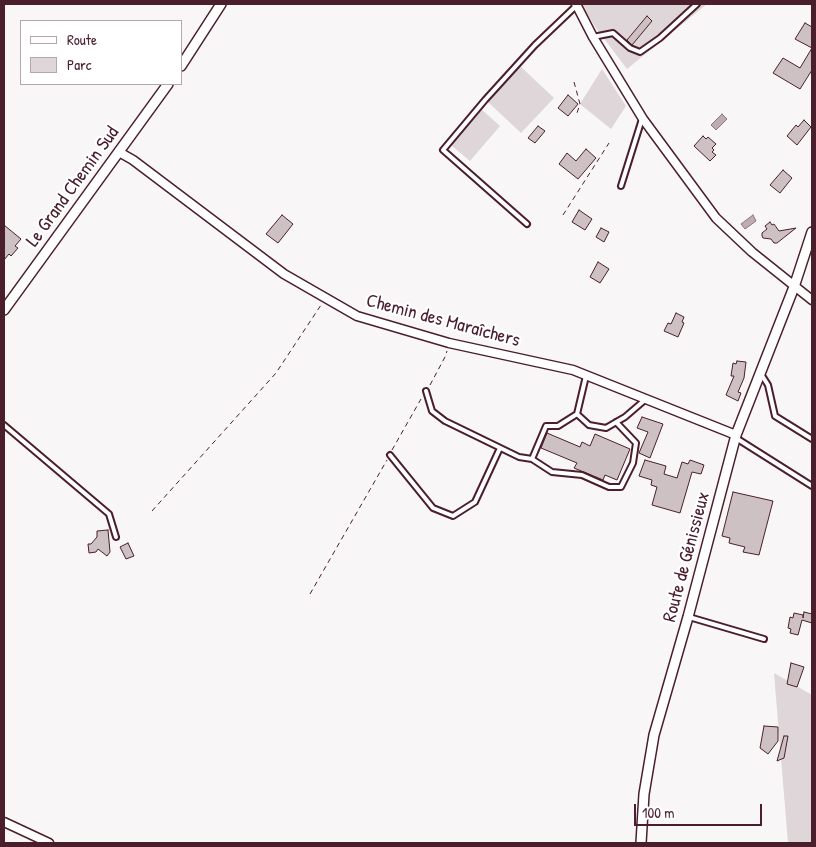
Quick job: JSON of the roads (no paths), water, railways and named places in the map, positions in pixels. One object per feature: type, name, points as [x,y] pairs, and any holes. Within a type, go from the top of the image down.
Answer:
[{"type":"street","points":[[182,64],[221,4]]},
{"type":"street","points":[[576,4],[593,37],[643,119],[716,218],[734,236],[812,300]]},
{"type":"street","name":"Le Grand Chemin Sud","points":[[4,310],[167,85]]},
{"type":"street","name":"Chemin des Maraîchers","points":[[119,152],[133,160],[284,274],[357,316],[449,343],[573,370],[736,436]]},
{"type":"street","name":"Route de Génissieux","points":[[641,843],[644,794],[649,757],[736,436],[794,287],[812,232]]},
{"type":"street","points":[[4,822],[49,843]]},
{"type":"lane","points":[[528,224],[443,150],[535,45],[576,4]]},
{"type":"lane","points":[[593,37],[613,33],[630,48],[640,52],[660,38],[697,4]]},
{"type":"lane","points":[[622,186],[643,119]]},
{"type":"lane","points":[[761,374],[768,385],[775,416],[812,439]]},
{"type":"lane","points":[[532,458],[546,426],[558,426],[577,414],[586,375]]},
{"type":"lane","points":[[426,390],[432,411],[445,421],[519,457],[532,458],[552,472],[582,475],[609,487],[621,488],[633,463],[636,443],[616,422]]},
{"type":"lane","points":[[577,414],[589,425],[606,428],[625,417],[646,399]]},
{"type":"lane","points":[[4,425],[109,514],[116,537]]},
{"type":"lane","points":[[736,436],[812,486]]},
{"type":"lane","points":[[390,455],[433,508],[453,516],[474,502],[500,448]]},
{"type":"lane","points":[[688,617],[764,639]]}]
